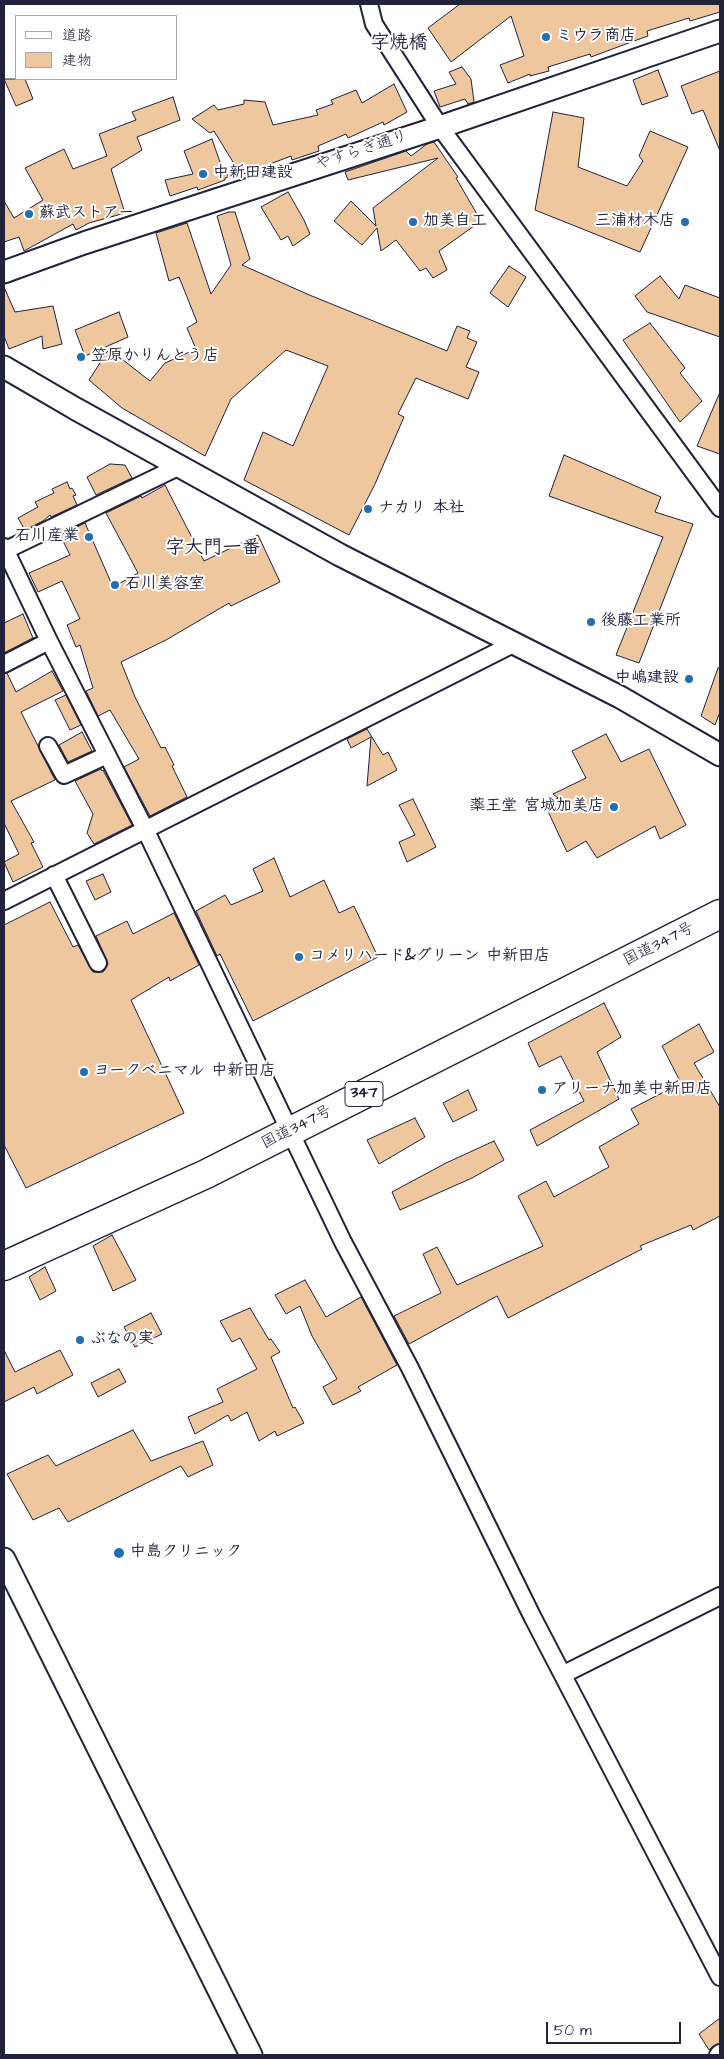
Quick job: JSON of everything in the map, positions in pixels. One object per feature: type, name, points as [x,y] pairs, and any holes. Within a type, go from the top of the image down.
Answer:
[{"type":"highway","name":"国道347号","points":[[4,1266],[206,1174],[720,914]]},
{"type":"street","points":[[369,4],[374,24],[440,127],[720,504]]},
{"type":"street","name":"やすらぎ通り","points":[[4,272],[84,243],[440,127],[720,31]]},
{"type":"street","points":[[4,367],[340,555],[620,697],[720,754]]},
{"type":"street","points":[[180,466],[4,550],[145,829],[343,1242],[410,1368],[532,1616],[564,1674],[720,1976]]},
{"type":"street","points":[[4,664],[49,641]]},
{"type":"street","points":[[4,900],[515,643]]},
{"type":"street","points":[[48,746],[64,775],[108,755]]},
{"type":"street","points":[[54,875],[98,963]]},
{"type":"street","points":[[4,1559],[250,2055]]},
{"type":"street","points":[[564,1674],[720,1596]]},
{"type":"building","points":[[460,4],[720,4],[720,12],[690,21],[689,18],[647,31],[648,36],[591,57],[590,54],[548,67],[549,71],[530,76],[530,74],[508,83],[500,65],[524,56],[511,16],[451,62],[428,28]]},
{"type":"building","points":[[462,67],[471,79],[474,102],[468,104],[465,99],[440,107],[434,91],[456,84],[449,72]]},
{"type":"building","points":[[658,70],[668,96],[642,105],[633,80]]},
{"type":"building","points":[[720,71],[720,151],[703,110],[692,114],[681,86]]},
{"type":"building","points":[[4,79],[25,80],[33,99],[16,106]]},
{"type":"building","points":[[394,84],[407,112],[384,125],[383,122],[348,138],[346,134],[318,146],[319,151],[292,160],[291,156],[241,175],[214,131],[210,133],[192,119],[214,105],[218,110],[244,104],[244,100],[265,102],[273,125],[318,115],[316,110],[333,104],[331,100],[356,90],[362,103]]},
{"type":"building","points":[[173,97],[180,120],[137,137],[142,150],[111,169],[125,213],[89,223],[76,230],[73,224],[24,251],[19,237],[4,242],[4,201],[14,218],[43,200],[25,168],[64,149],[73,169],[107,156],[99,134],[136,120],[132,112]]},
{"type":"building","points":[[553,112],[584,118],[578,167],[627,186],[643,161],[639,156],[650,131],[688,147],[640,252],[535,210]]},
{"type":"building","points":[[212,139],[222,168],[225,167],[228,177],[225,180],[198,190],[197,187],[170,196],[165,180],[193,174],[184,151]]},
{"type":"building","points":[[434,142],[458,177],[456,178],[481,221],[439,251],[447,270],[433,278],[426,268],[420,271],[396,240],[381,251],[377,228],[362,245],[334,221],[351,201],[376,226],[373,208],[438,158],[348,180],[345,172],[406,151],[411,156],[427,144]]},
{"type":"building","points":[[288,192],[310,234],[293,246],[288,236],[281,240],[261,207]]},
{"type":"building","points":[[235,212],[250,259],[242,265],[307,294],[447,351],[457,326],[470,331],[467,338],[477,342],[466,367],[479,372],[468,399],[416,378],[398,414],[404,417],[375,484],[349,535],[244,480],[263,432],[293,446],[328,366],[286,350],[231,399],[205,456],[122,408],[89,380],[109,349],[150,381],[165,363],[196,349],[187,328],[197,322],[179,277],[169,281],[156,233],[187,223],[211,294],[231,265],[217,216]]},
{"type":"building","points":[[509,266],[526,277],[508,307],[490,293]]},
{"type":"building","points":[[660,276],[679,299],[685,285],[720,298],[720,337],[647,312],[635,296]]},
{"type":"building","points":[[4,287],[15,312],[53,306],[62,344],[43,349],[42,336],[9,349],[4,336]]},
{"type":"building","points":[[119,312],[128,337],[85,356],[75,330]]},
{"type":"building","points":[[650,323],[685,368],[680,373],[702,401],[680,422],[623,340]]},
{"type":"building","points":[[720,392],[720,454],[697,446]]},
{"type":"building","points":[[564,455],[661,497],[655,512],[693,524],[639,663],[616,655],[663,537],[549,496]]},
{"type":"building","points":[[110,464],[125,465],[132,478],[96,495],[87,477]]},
{"type":"building","points":[[67,482],[70,489],[72,488],[76,495],[73,496],[77,505],[51,517],[50,515],[43,521],[25,530],[18,518],[38,507],[35,502],[54,493],[52,489]]},
{"type":"building","points":[[165,485],[204,561],[258,535],[280,582],[231,606],[229,603],[166,640],[121,662],[135,697],[161,748],[165,747],[187,797],[150,816],[124,767],[139,759],[110,710],[98,716],[86,691],[93,688],[80,645],[76,647],[67,625],[80,619],[62,581],[38,592],[29,573],[70,555],[60,535],[85,523],[113,587],[138,573],[106,513],[141,496],[142,498]]},
{"type":"building","points":[[23,614],[33,638],[4,653],[4,623]]},
{"type":"building","points":[[718,668],[720,668],[720,712],[715,725],[701,716]]},
{"type":"building","points":[[52,671],[63,691],[21,712],[55,780],[11,801],[34,842],[31,843],[43,867],[13,882],[4,862],[19,854],[4,823],[4,674],[7,673],[16,692]]},
{"type":"building","points":[[66,695],[81,725],[70,730],[55,700]]},
{"type":"building","points":[[367,729],[383,755],[388,752],[397,770],[367,786],[371,737],[351,748],[347,739]]},
{"type":"building","points":[[82,732],[92,751],[68,762],[59,745]]},
{"type":"building","points":[[606,734],[621,762],[649,749],[686,825],[660,839],[655,826],[597,858],[586,841],[567,852],[545,805],[558,798],[553,794],[586,778],[572,751]]},
{"type":"building","points":[[101,769],[132,825],[94,844],[87,833],[93,814],[75,781]]},
{"type":"building","points":[[413,799],[436,847],[407,862],[399,842],[415,835],[399,805]]},
{"type":"building","points":[[274,858],[290,897],[324,880],[339,913],[354,906],[378,957],[253,1021],[220,954],[217,956],[196,911],[225,895],[231,905],[263,891],[253,869]]},
{"type":"building","points":[[103,874],[111,892],[95,900],[86,881]]},
{"type":"building","name":"ヨークベニマル 中新田店","points":[[50,902],[73,947],[78,945],[93,972],[103,972],[108,964],[96,936],[127,921],[133,934],[174,913],[199,965],[170,981],[169,977],[131,1000],[184,1113],[26,1188],[4,1145],[4,925]]},
{"type":"building","points":[[604,1003],[621,1037],[597,1052],[619,1099],[537,1146],[530,1130],[584,1101],[561,1056],[539,1067],[528,1043]]},
{"type":"building","points":[[699,1024],[714,1052],[694,1063],[720,1107],[720,1216],[693,1230],[691,1225],[640,1246],[642,1249],[508,1318],[497,1296],[409,1344],[394,1316],[441,1293],[423,1254],[437,1247],[457,1285],[543,1246],[518,1196],[546,1181],[554,1197],[609,1167],[599,1147],[639,1124],[631,1109],[681,1083],[662,1046]]},
{"type":"building","points":[[468,1090],[477,1110],[453,1122],[443,1103]]},
{"type":"building","points":[[415,1118],[425,1137],[379,1164],[367,1140]]},
{"type":"building","points":[[494,1141],[504,1160],[472,1178],[400,1210],[392,1192],[446,1163]]},
{"type":"building","points":[[112,1235],[136,1280],[113,1291],[93,1246]]},
{"type":"building","points":[[45,1267],[56,1291],[40,1300],[29,1277]]},
{"type":"building","points":[[305,1280],[326,1317],[361,1297],[397,1365],[358,1387],[361,1391],[333,1405],[323,1387],[337,1379],[312,1336],[300,1306],[286,1314],[275,1295]]},
{"type":"building","points":[[250,1308],[269,1340],[271,1339],[280,1352],[271,1357],[293,1408],[295,1407],[304,1423],[277,1436],[275,1431],[259,1441],[247,1412],[231,1421],[228,1415],[195,1434],[188,1417],[223,1402],[217,1389],[257,1369],[240,1338],[232,1342],[220,1321]]},
{"type":"building","points":[[151,1313],[162,1334],[135,1347],[124,1327]]},
{"type":"building","points":[[4,1350],[15,1372],[60,1350],[73,1375],[37,1394],[34,1387],[4,1402]]},
{"type":"building","points":[[119,1369],[126,1382],[98,1397],[91,1383]]},
{"type":"building","points":[[133,1430],[151,1461],[203,1441],[213,1465],[188,1477],[181,1466],[68,1522],[59,1508],[33,1520],[7,1474],[48,1455],[56,1466]]},
{"type":"building","points":[[720,2018],[720,2043],[709,2050],[699,2034]]},
{"type":"place","name":"ミウラ商店","points":[[546,37]]},
{"type":"place","name":"中新田建設","points":[[203,174]]},
{"type":"place","name":"蘇武ストアー","points":[[29,214]]},
{"type":"place","name":"加美自工","points":[[413,222]]},
{"type":"place","name":"三浦材木店","points":[[685,222]]},
{"type":"place","name":"笠原かりんとう店","points":[[81,357]]},
{"type":"place","name":"ナカリ 本社","points":[[368,509]]},
{"type":"place","name":"石川産業","points":[[89,537]]},
{"type":"place","name":"石川美容室","points":[[115,585]]},
{"type":"place","name":"後藤工業所","points":[[591,622]]},
{"type":"place","name":"中嶋建設","points":[[689,679]]},
{"type":"place","name":"薬王堂 宮城加美店","points":[[614,807]]},
{"type":"place","name":"コメリハード&グリーン 中新田店","points":[[299,957]]},
{"type":"place","name":"ヨークベニマル 中新田店","points":[[84,1072]]},
{"type":"place","name":"アリーナ加美中新田店","points":[[542,1090]]},
{"type":"place","name":"ぶなの実","points":[[80,1340]]},
{"type":"place","name":"中島クリニック","points":[[119,1553]]},
{"type":"district","name":"字焼橋","points":[[399,44]]},
{"type":"district","name":"字大門一番","points":[[213,549]]}]
